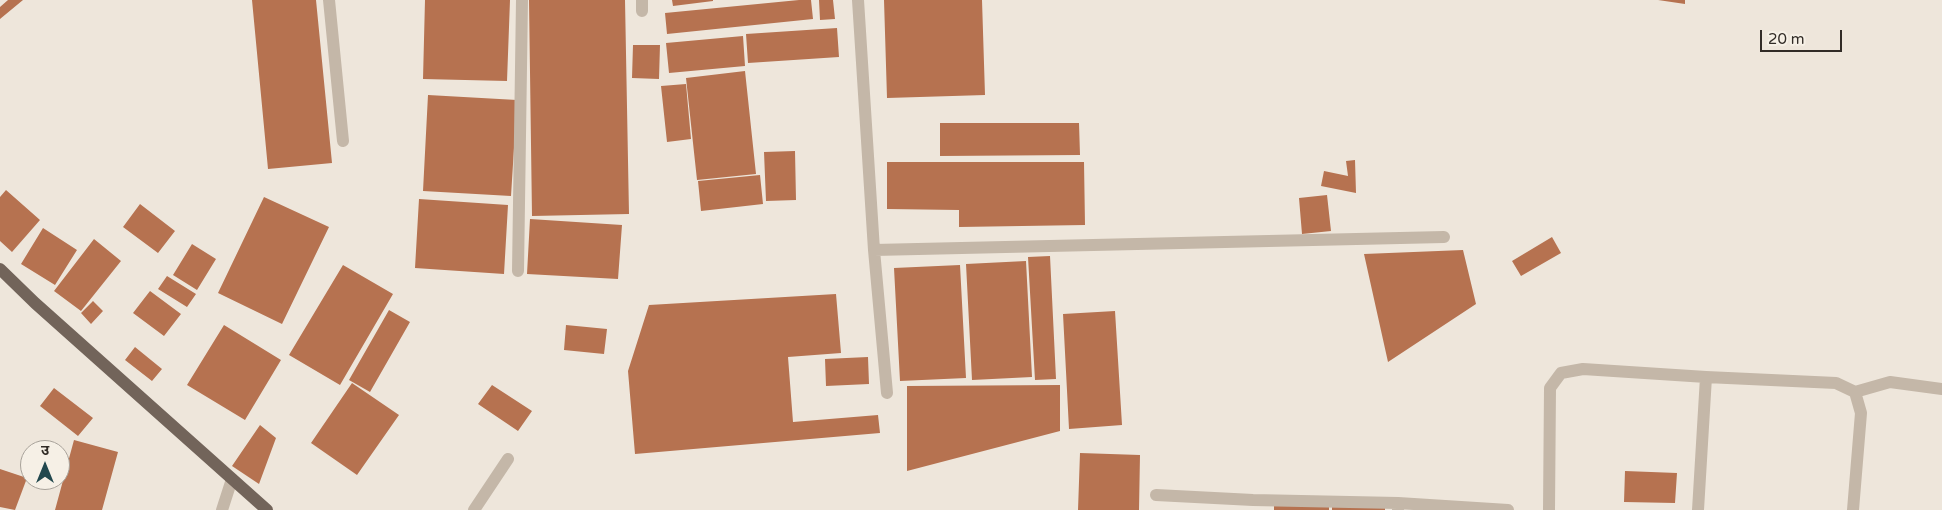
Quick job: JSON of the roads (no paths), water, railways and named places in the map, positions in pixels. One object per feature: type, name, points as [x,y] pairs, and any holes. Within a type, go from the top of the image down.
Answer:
[{"type":"main road","points":[[0,269],[35,303],[266,510]]},
{"type":"street","points":[[329,0],[342,141]]},
{"type":"street","points":[[518,271],[522,0]]},
{"type":"street","points":[[858,0],[874,250],[886,393]]},
{"type":"street","points":[[874,250],[1444,237]]},
{"type":"street","points":[[1549,510],[1550,388],[1561,373],[1583,369],[1836,383],[1855,392],[1890,382],[1942,389]]},
{"type":"street","points":[[1698,510],[1706,377]]},
{"type":"street","points":[[1853,510],[1860,413],[1855,392]]},
{"type":"street","points":[[474,510],[508,459]]},
{"type":"street","points":[[222,510],[232,479]]},
{"type":"street","points":[[1156,495],[1253,505],[1508,510]]}]
